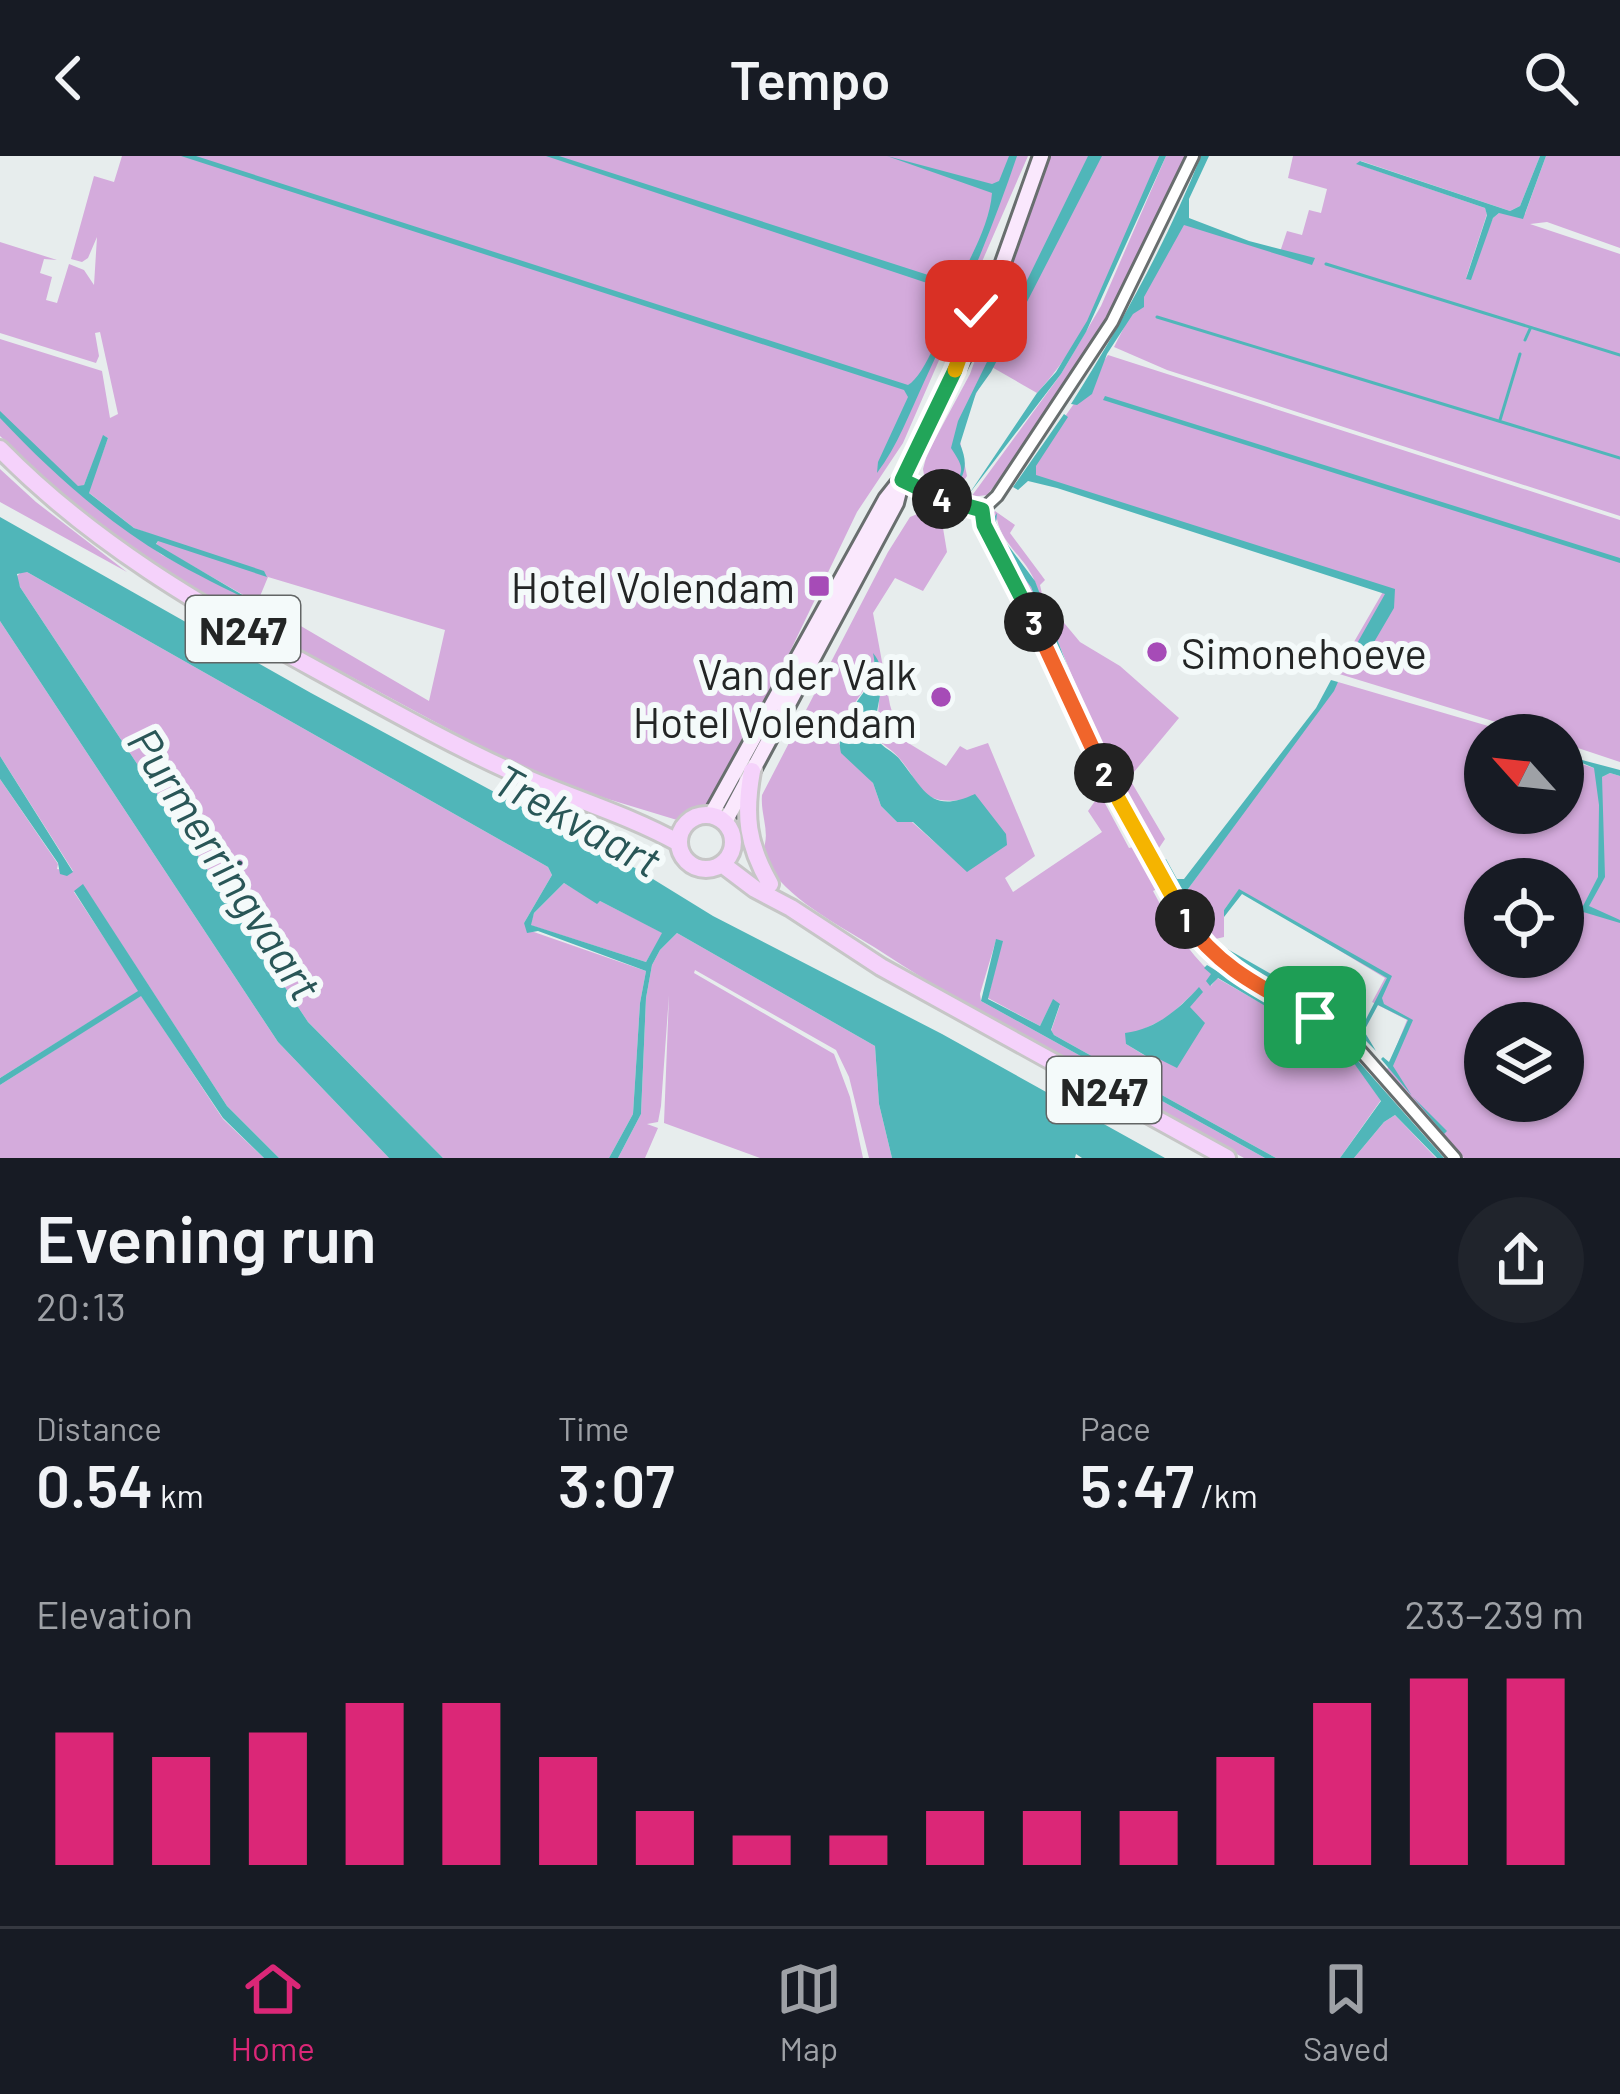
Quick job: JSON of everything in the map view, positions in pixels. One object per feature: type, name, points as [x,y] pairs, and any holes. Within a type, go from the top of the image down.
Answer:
[{"type":"main road","points":[[718,819],[752,771],[896,503],[902,480],[965,350],[976,311],[1003,257],[1041,156]]},
{"type":"main road","name":"N247","points":[[0,449],[88,529],[203,607],[475,754],[549,789],[682,834],[685,859],[696,866],[708,869],[727,858]]},
{"type":"main road","points":[[718,819],[886,499],[902,480]]},
{"type":"main road","points":[[752,771],[747,827],[754,855],[770,884]]},
{"type":"main road","points":[[682,834],[699,816],[718,819],[733,840],[727,858]]},
{"type":"main road","name":"N247","points":[[727,858],[770,884],[791,908]]},
{"type":"main road","name":"N247","points":[[727,858],[755,889],[881,967],[1227,1158]]},
{"type":"street","points":[[982,510],[997,496],[1094,354],[1147,257],[1193,156]]},
{"type":"street","points":[[902,480],[982,510]]},
{"type":"street","points":[[982,510],[984,525],[1019,589],[1085,739],[1198,939],[1227,967],[1315,1017],[1358,1048],[1455,1158]]},
{"type":"shaded area","points":[[122,156],[1028,156],[903,443],[857,512],[774,685],[722,775],[715,803],[707,811],[677,820],[565,786],[515,765],[212,602],[123,546],[0,436],[0,339],[102,371],[110,418],[118,414],[100,332],[95,333],[96,363],[0,333],[0,242],[57,260],[44,259],[40,273],[52,277],[46,300],[57,303],[69,264],[84,270],[94,285],[97,237],[88,258],[82,262],[71,259],[94,176],[114,182]],"holes":[[[104,436],[108,438],[88,492],[134,528],[169,541],[156,545],[261,605],[162,555],[75,490],[84,485]],[[268,577],[445,630],[429,701],[258,601]]]},
{"type":"shaded area","points":[[1048,156],[1159,156],[1108,280],[1058,368],[1037,393],[990,366],[969,408],[960,441],[967,476],[955,494],[925,481],[927,454],[970,374]]},
{"type":"shaded area","points":[[1166,156],[1188,156],[1123,294],[1066,391],[987,495],[971,497],[1061,374],[1101,306]]},
{"type":"shaded area","points":[[1293,156],[1540,156],[1520,206],[1510,211],[1361,161],[1357,164],[1485,208],[1466,278],[1493,218],[1499,213],[1525,214],[1546,156],[1620,156],[1620,248],[1547,222],[1530,224],[1620,254],[1620,516],[1167,370],[1114,347],[1178,221],[1280,252],[1287,231],[1302,235],[1309,210],[1321,213],[1327,189],[1288,178]]},
{"type":"shaded area","points":[[1108,355],[1620,520],[1620,762],[1584,750],[1584,714],[1470,714],[1336,673],[1384,590],[1024,475]]},
{"type":"shaded area","points":[[0,469],[36,502],[127,572],[0,502]]},
{"type":"shaded area","points":[[932,508],[940,510],[947,552],[923,591],[895,578],[873,613],[900,738],[946,766],[960,746],[967,750],[988,743],[1035,856],[1005,878],[1013,892],[1102,832],[1088,811],[1100,794],[1157,889],[1153,891],[1172,924],[1212,974],[1211,986],[1217,978],[1334,1045],[1348,1055],[1381,1100],[1340,1158],[1276,1158],[1149,1088],[1159,1058],[1199,988],[1168,1017],[1126,1044],[1152,1060],[1140,1083],[1054,1035],[1051,1031],[1060,1005],[1053,1000],[1040,1026],[988,998],[1002,941],[996,940],[980,994],[981,1001],[1265,1158],[1244,1158],[964,1003],[811,908],[760,855],[766,833],[762,795],[910,517]],"holes":[[[874,657],[882,667],[876,737],[929,796],[961,800],[967,871],[912,822],[897,822],[881,806],[873,783],[839,744],[844,721],[869,680]]]},
{"type":"shaded area","points":[[995,511],[1015,525],[1010,533],[1045,580],[1040,585],[1045,607],[1050,606],[1080,642],[1120,666],[1179,718],[1129,778],[1165,839],[1155,854],[1107,772],[989,529]],"holes":[[[997,519],[1031,573],[1090,716],[1154,848],[1080,711],[1031,587],[993,526]]]},
{"type":"shaded area","points":[[21,572],[548,867],[552,875],[524,923],[531,931],[646,971],[633,1114],[609,1158],[443,1158],[308,1022],[20,587],[16,577]]},
{"type":"shaded area","points":[[0,621],[278,1042],[389,1158],[279,1158],[227,1106],[83,885],[74,892],[139,991],[0,1078],[0,779],[57,869],[73,871],[0,756]]},
{"type":"shaded area","points":[[1338,682],[1464,719],[1464,834],[1584,834],[1584,765],[1602,777],[1620,776],[1620,1158],[1464,1158],[1386,1072],[1407,1020],[1372,1002],[1385,978],[1239,890],[1224,910],[1224,937],[1207,941],[1159,861],[1208,938],[1187,898],[1188,889]]},
{"type":"shaded area","points":[[564,883],[663,933],[646,962],[530,925],[534,913]]},
{"type":"shaded area","points":[[677,933],[875,1046],[879,1104],[892,1158],[869,1158],[849,1077],[836,1050],[695,970],[834,1054],[850,1097],[863,1158],[760,1158],[664,1123],[669,995],[661,1106],[658,1122],[647,1124],[658,1128],[645,1158],[618,1158],[641,1114],[652,965]]},
{"type":"shaded area","points":[[141,995],[223,1119],[264,1158],[0,1158],[0,1085]]},
{"type":"shaded area","points":[[1395,1115],[1436,1158],[1354,1158],[1384,1122]]},
{"type":"water","points":[[181,156],[196,156],[908,385],[934,346],[954,299],[951,291],[546,156],[559,156],[953,283],[959,281],[980,238],[992,193],[887,156],[992,184],[999,181],[1009,156],[1017,156],[950,326],[897,441],[877,473],[908,397],[904,390]]},
{"type":"water","points":[[1088,156],[1102,156],[976,393],[960,444],[964,468],[954,490],[961,470],[951,448],[958,421]]},
{"type":"water","points":[[1159,156],[1166,156],[1086,332],[1061,374],[969,494],[1087,321]]},
{"type":"water","points":[[1201,156],[1209,156],[1189,199],[1189,218],[1249,241],[1315,258],[1312,265],[1184,225],[1144,297],[1144,307],[1133,314],[1107,354],[1092,394],[1071,404],[1142,283]]},
{"type":"water","points":[[1540,156],[1546,156],[1523,219],[1499,213],[1493,218],[1471,280],[1466,279],[1487,215],[1485,208],[1356,164],[1360,161],[1510,211],[1520,206]]},
{"type":"water","points":[[1105,396],[1620,558],[1620,563],[1103,400]]},
{"type":"water","points":[[0,411],[78,486],[84,485],[103,435],[108,438],[89,493],[134,528],[264,571],[267,577],[156,544],[266,609],[178,564],[121,527],[38,456],[0,418]]},
{"type":"water","points":[[1064,414],[1068,417],[1036,466],[1036,475],[1395,589],[1394,608],[1363,661],[1342,670],[1385,594],[1057,488],[1028,481],[1018,490],[1013,487]]},
{"type":"water","points":[[997,513],[1004,540],[1035,581],[1087,718],[1157,846],[1154,849],[1080,711],[1031,587],[1007,554],[992,521]]},
{"type":"water","points":[[0,517],[635,868],[713,916],[942,1034],[1165,1158],[1082,1158],[1076,1154],[1075,1158],[892,1158],[879,1104],[875,1046],[677,933],[652,965],[641,1114],[618,1158],[609,1158],[633,1114],[646,971],[538,931],[527,933],[524,923],[552,875],[548,867],[27,572],[17,574],[20,587],[308,1022],[443,1158],[389,1158],[278,1042],[0,621]],"holes":[[[564,883],[597,904],[600,901],[662,933],[646,962],[531,925],[534,913]]]},
{"type":"water","points":[[873,653],[882,682],[876,725],[880,743],[930,796],[948,802],[975,794],[1006,834],[1007,845],[967,872],[913,822],[897,822],[881,806],[873,783],[841,753],[843,724],[871,680]]},
{"type":"water","points":[[1331,680],[1338,682],[1334,691],[1188,889],[1187,898],[1208,939],[1162,860],[1166,859],[1177,879],[1184,879],[1316,708]]},
{"type":"water","points":[[0,756],[73,872],[67,876],[60,874],[58,863],[0,779]]},
{"type":"water","points":[[1584,761],[1620,770],[1620,776],[1602,777],[1605,877],[1589,906],[1620,923],[1584,912],[1598,877],[1599,805],[1594,768]]},
{"type":"water","points":[[83,884],[227,1106],[279,1158],[264,1158],[223,1118],[141,996],[0,1085],[0,1078],[138,991],[74,891]]},
{"type":"water","points":[[1239,889],[1392,976],[1384,1004],[1413,1020],[1393,1066],[1412,1096],[1381,1059],[1389,1062],[1408,1020],[1378,1005],[1364,1031],[1376,1051],[1340,1020],[1217,949],[1222,946],[1359,1024],[1364,1023],[1387,978],[1242,894],[1224,917]]},
{"type":"water","points":[[996,939],[1003,941],[988,999],[1040,1026],[1053,999],[1060,1004],[1051,1030],[1054,1035],[1140,1083],[1151,1059],[1126,1044],[1125,1033],[1166,1017],[1199,987],[1203,992],[1190,1007],[1205,1023],[1177,1068],[1159,1059],[1149,1088],[1276,1158],[1265,1158],[981,1001]]},
{"type":"water","points":[[1207,965],[1351,1053],[1444,1158],[1437,1158],[1395,1115],[1354,1158],[1340,1158],[1381,1101],[1348,1055],[1218,978],[1210,986]]},
{"type":"water","points":[[1412,1096],[1447,1131],[1444,1134]]},
{"type":"waterway","points":[[1326,264],[1620,355]]},
{"type":"waterway","points":[[1157,317],[1620,458]]},
{"type":"waterway","points":[[1525,340],[1530,329]]},
{"type":"waterway","points":[[1500,420],[1520,354]]},
{"type":"place","name":"Hotel Volendam","points":[[819,586]]},
{"type":"place","name":"Simonehoeve","points":[[1157,652]]},
{"type":"place","name":"Van der Valk Hotel Volendam","points":[[941,697]]},
{"type":"route","points":[[976,311],[965,350],[902,480],[982,510],[984,525],[1019,589],[1085,739],[1198,939],[1227,967],[1315,1017]]},
{"type":"water label","name":"Trekvaart","points":[[578,819]]},
{"type":"water label","name":"Purmerringvaart","points":[[226,863]]}]
